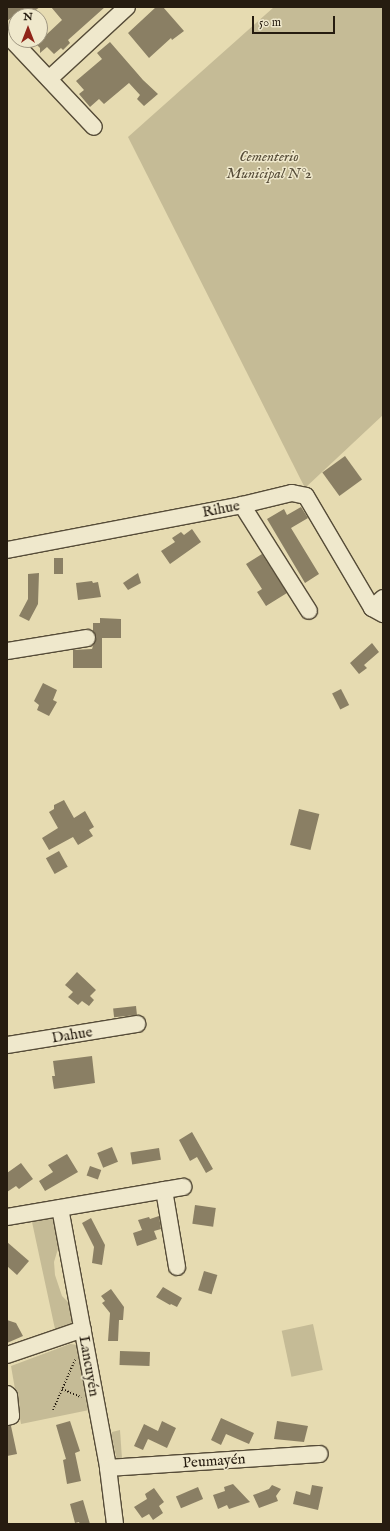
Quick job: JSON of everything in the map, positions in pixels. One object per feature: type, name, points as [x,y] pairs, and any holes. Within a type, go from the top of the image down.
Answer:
[{"type":"street","points":[[49,79],[126,7]]},
{"type":"street","points":[[20,48],[94,127]]},
{"type":"street","name":"Rihue","points":[[7,550],[242,505],[292,493],[306,496],[379,607]]},
{"type":"street","points":[[242,505],[309,611]]},
{"type":"street","points":[[7,651],[86,638]]},
{"type":"street","name":"Dahue","points":[[7,1045],[137,1024]]},
{"type":"street","points":[[7,1217],[183,1187]]},
{"type":"street","points":[[164,1190],[177,1267]]},
{"type":"street","name":"Lancuyén","points":[[60,1208],[108,1468],[115,1524]]},
{"type":"street","points":[[7,1355],[83,1330]]},
{"type":"street","points":[[7,1394],[9,1396],[11,1416],[7,1418]]},
{"type":"street","name":"Peumayén","points":[[108,1468],[320,1454]]},
{"type":"path","points":[[52,1410],[75,1360],[88,1357]]},
{"type":"path","points":[[62,1389],[96,1402]]},
{"type":"green space","name":"Cementerio Municipal N°2","points":[[274,7],[383,7],[383,415],[305,488],[128,137]]},
{"type":"green space","points":[[51,1218],[56,1222],[60,1242],[54,1262],[55,1275],[62,1296],[70,1304],[74,1325],[55,1329],[32,1222]]},
{"type":"green space","points":[[313,1324],[323,1370],[291,1377],[282,1331]]},
{"type":"green space","points":[[70,1344],[79,1345],[94,1409],[21,1424],[11,1366]]},
{"type":"green space","points":[[120,1430],[122,1459],[117,1460],[111,1434],[112,1432]]},
{"type":"building","points":[[7,7],[40,7],[8,8],[7,21]]},
{"type":"building","points":[[51,7],[105,7],[68,40],[70,43],[63,50],[61,48],[54,54],[48,48],[48,33],[62,20]]},
{"type":"building","points":[[156,7],[163,7],[184,31],[172,40],[171,38],[149,58],[128,33]]},
{"type":"building","points":[[110,42],[143,80],[158,94],[144,106],[137,99],[140,95],[129,83],[104,104],[99,99],[90,107],[79,94],[84,90],[76,81],[102,59],[97,53]]},
{"type":"building","points":[[40,48],[46,48],[40,53]]},
{"type":"building","points":[[345,456],[362,479],[339,496],[322,472]]},
{"type":"building","points":[[301,507],[308,518],[291,528],[319,574],[305,583],[267,519],[284,509],[287,515]]},
{"type":"building","points":[[192,529],[201,542],[170,564],[161,551],[175,542],[172,538],[181,532],[184,535]]},
{"type":"building","points":[[262,554],[287,593],[266,606],[257,592],[262,589],[246,564]]},
{"type":"building","points":[[54,558],[63,558],[63,574],[54,574]]},
{"type":"building","points":[[39,573],[38,604],[29,621],[19,616],[28,599],[28,574]]},
{"type":"building","points":[[138,573],[141,583],[128,590],[123,583]]},
{"type":"building","points":[[92,581],[93,583],[98,582],[101,597],[78,600],[76,583]]},
{"type":"building","points":[[100,618],[121,619],[121,638],[102,638],[102,668],[73,668],[73,650],[92,649],[96,637],[93,631],[93,623],[100,623]]},
{"type":"building","points":[[372,643],[379,652],[364,665],[367,668],[359,674],[350,663]]},
{"type":"building","points":[[43,683],[57,690],[53,700],[57,702],[49,716],[37,710],[39,705],[34,701]]},
{"type":"building","points":[[341,689],[349,705],[340,710],[332,694]]},
{"type":"building","points":[[64,800],[74,818],[85,811],[94,827],[89,830],[93,836],[78,845],[73,837],[49,850],[42,838],[58,828],[49,812],[54,809],[54,805]]},
{"type":"building","points":[[299,809],[319,814],[310,850],[290,845]]},
{"type":"building","points":[[59,851],[68,867],[55,874],[46,858]]},
{"type":"building","points":[[77,972],[96,990],[90,996],[94,1000],[89,1006],[82,1001],[78,1005],[68,997],[73,992],[65,985]]},
{"type":"building","points":[[136,1006],[137,1015],[114,1017],[113,1008]]},
{"type":"building","points":[[92,1056],[95,1083],[54,1089],[52,1076],[55,1076],[53,1061]]},
{"type":"building","points":[[192,1132],[213,1169],[206,1173],[197,1157],[190,1161],[179,1140]]},
{"type":"building","points":[[112,1147],[118,1162],[103,1168],[97,1153]]},
{"type":"building","points":[[159,1148],[161,1160],[132,1164],[130,1153]]},
{"type":"building","points":[[67,1154],[78,1172],[45,1191],[39,1181],[53,1172],[48,1165]]},
{"type":"building","points":[[21,1163],[33,1179],[19,1189],[16,1186],[7,1192],[7,1173]]},
{"type":"building","points":[[90,1166],[101,1170],[98,1180],[87,1175]]},
{"type":"building","points":[[195,1205],[216,1208],[213,1227],[192,1224]]},
{"type":"building","points":[[159,1216],[161,1229],[154,1231],[157,1239],[137,1246],[133,1233],[142,1230],[138,1220],[149,1217],[150,1219]]},
{"type":"building","points":[[91,1218],[105,1245],[102,1265],[92,1263],[94,1247],[82,1223]]},
{"type":"building","points":[[7,1242],[29,1261],[17,1275],[7,1266]]},
{"type":"building","points":[[204,1271],[217,1275],[212,1294],[198,1290]]},
{"type":"building","points":[[163,1287],[182,1298],[177,1307],[171,1304],[170,1305],[156,1297]]},
{"type":"building","points":[[111,1289],[124,1307],[123,1320],[119,1320],[118,1341],[108,1341],[110,1313],[102,1303],[105,1301],[101,1296]]},
{"type":"building","points":[[7,1320],[16,1323],[23,1336],[7,1343]]},
{"type":"building","points":[[120,1351],[150,1352],[149,1366],[120,1365]]},
{"type":"building","points":[[221,1418],[254,1433],[249,1444],[226,1434],[221,1445],[211,1440]]},
{"type":"building","points":[[70,1421],[80,1451],[75,1453],[81,1481],[67,1484],[63,1460],[66,1459],[56,1425]]},
{"type":"building","points":[[162,1421],[176,1428],[167,1448],[148,1439],[143,1450],[134,1446],[144,1424],[158,1431]]},
{"type":"building","points":[[277,1421],[308,1426],[304,1442],[274,1439]]},
{"type":"building","points":[[7,1426],[11,1426],[17,1454],[7,1456]]},
{"type":"building","points":[[233,1484],[250,1502],[229,1509],[227,1505],[218,1509],[213,1495],[225,1491],[224,1487]]},
{"type":"building","points":[[272,1485],[281,1489],[276,1496],[278,1501],[259,1508],[253,1495],[269,1489]]},
{"type":"building","points":[[312,1485],[323,1487],[318,1510],[293,1504],[296,1491],[310,1495]]},
{"type":"building","points":[[198,1487],[203,1499],[181,1508],[176,1496]]},
{"type":"building","points":[[154,1488],[164,1502],[159,1506],[163,1513],[153,1520],[149,1514],[142,1518],[134,1507],[147,1499],[145,1494]]},
{"type":"building","points":[[83,1500],[90,1524],[80,1524],[79,1522],[75,1523],[70,1504]]}]
